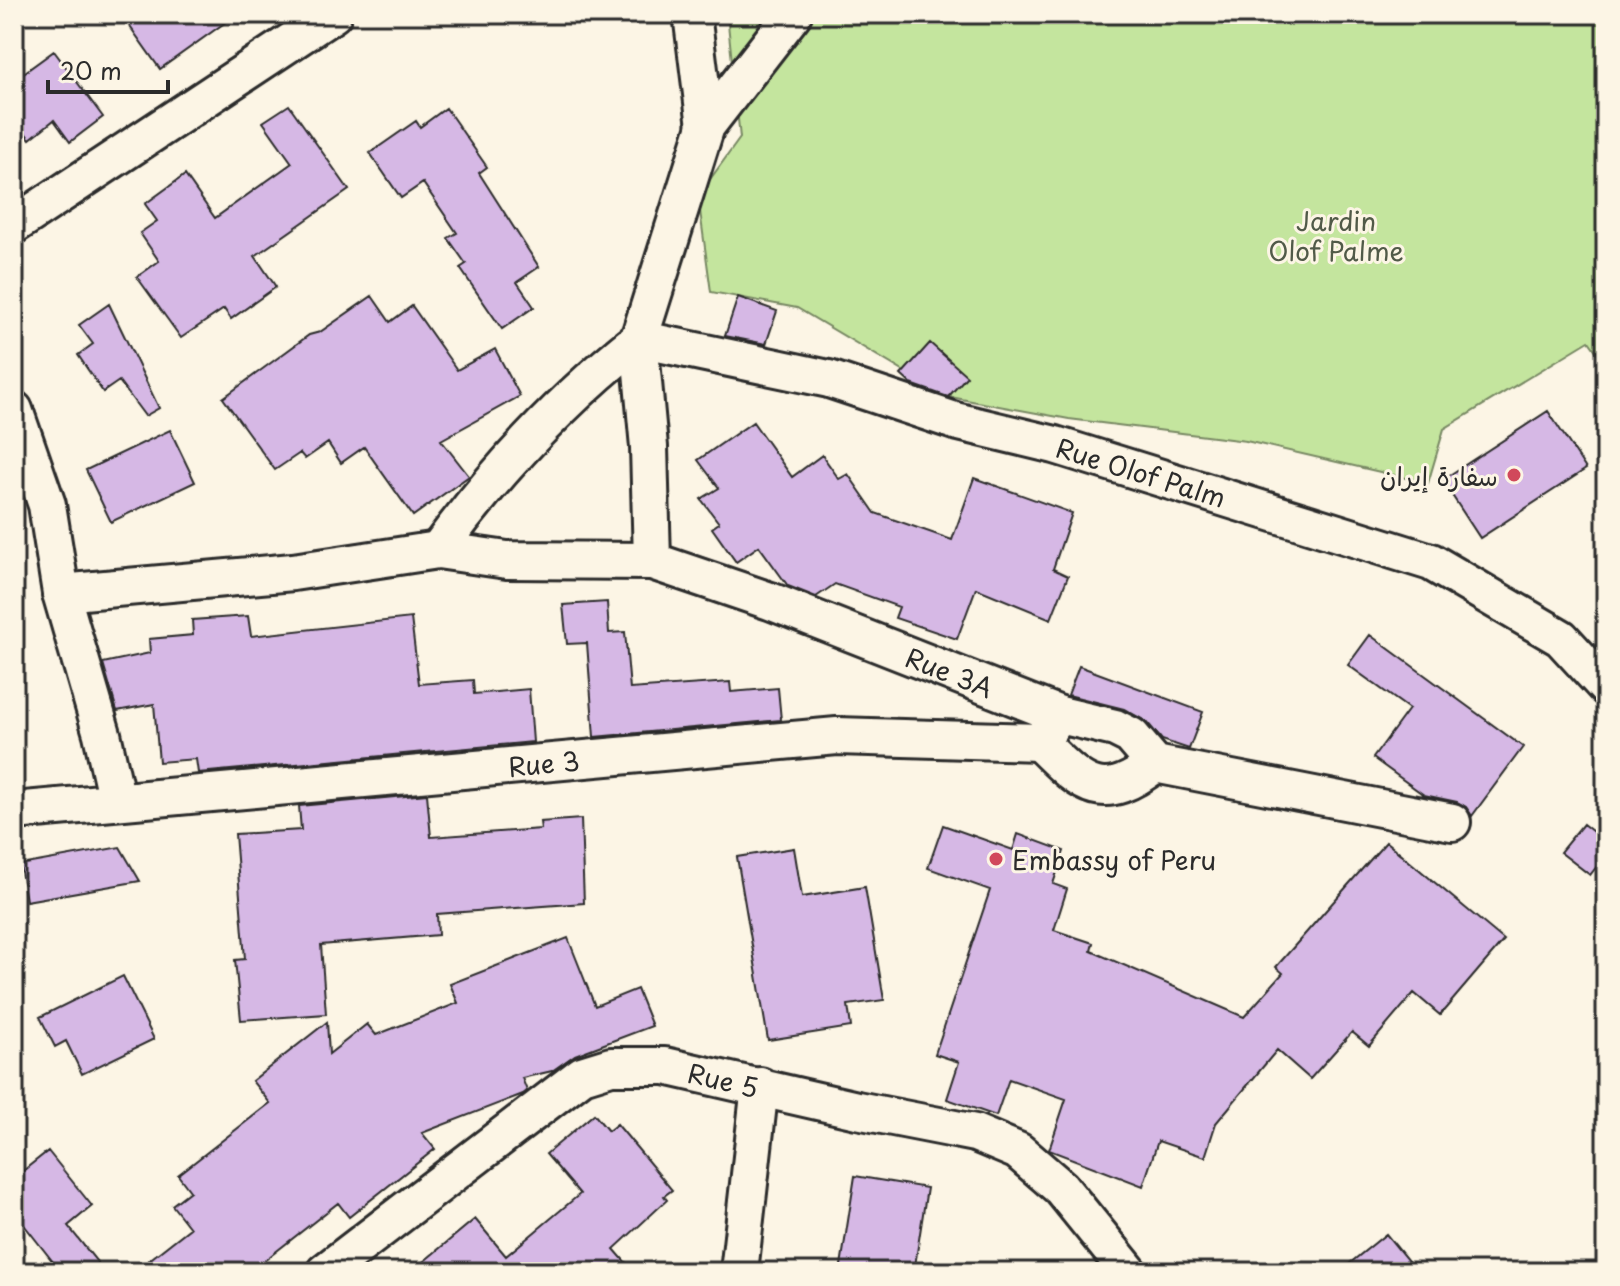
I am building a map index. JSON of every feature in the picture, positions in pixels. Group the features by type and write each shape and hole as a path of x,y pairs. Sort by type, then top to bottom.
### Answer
{"street":[{"path":"14,225 333,14"},
{"path":"692,14 706,126"},
{"path":"652,561 649,447 639,339 706,126 793,14"},
{"path":"438,550 464,515 587,380 639,339"},
{"name":"Rue Olof Palm","path":"639,339 829,379 955,421 1055,445 1431,562 1561,638 1606,687"},
{"path":"14,410 47,505 61,593 102,734 117,801"},
{"name":"Rue 3A","path":"61,593 293,572 438,550 507,560 652,561 770,601 1049,729 1115,728 1131,736 1155,764"},
{"path":"1049,729 1082,782 1101,787 1117,788 1133,781 1155,764 1452,822"},
{"name":"Rue 3","path":"14,811 837,736 1049,729"},
{"name":"Rue 5","path":"325,1272 582,1075 611,1066 665,1066 857,1110 975,1133 1018,1151 1061,1188 1129,1272"},
{"path":"739,1272 760,1086"}],"green space":[{"name":"Jardin Olof Palme","path":"727,14 1606,14 1606,365 1589,341 1444,429 1428,483 1246,441 1069,419 945,396 797,308 711,292 698,196 740,138"}],"building":[{"path":"121,14 237,14 160,69"},
{"path":"54,51 103,117 70,142 54,120 30,139 14,118 14,80"},
{"path":"289,105 349,190 255,256 276,287 231,319 224,309 181,338 137,277 159,261 140,233 157,221 145,204 185,175 215,218 292,163 263,122"},
{"path":"446,108 487,167 479,173 539,267 517,282 534,307 502,329 460,268 466,264 448,238 457,233 423,183 401,198 370,153 416,121 420,127"},
{"path":"372,296 390,322 412,306 457,370 495,349 520,396 441,440 469,476 413,516 364,447 341,463 328,443 305,459 300,453 275,470 223,398 309,335 320,332"},
{"path":"738,297 777,311 766,344 725,336"},
{"path":"109,304 159,408 145,416 119,381 103,392 78,355 93,344 79,325"},
{"path":"930,343 967,376 948,397 911,384 901,375"},
{"name":"سفارة إيران","path":"1548,411 1586,469 1480,538 1442,480"},
{"path":"753,422 792,477 822,455 839,479 848,474 875,513 952,540 974,478 1072,513 1053,569 1068,576 1051,619 976,588 957,639 895,618 899,607 835,584 816,597 788,586 759,546 736,562 712,528 719,523 701,499 719,488 698,460"},
{"path":"170,430 195,482 111,522 86,470"},
{"path":"607,602 609,633 625,632 630,689 730,682 731,692 778,688 781,720 594,737 587,643 567,644 563,605"},
{"path":"248,616 251,636 411,618 419,684 473,680 474,694 529,689 533,742 198,773 196,759 159,762 154,704 117,711 103,663 150,653 149,639 193,635 192,620"},
{"path":"1370,635 1523,747 1472,816 1466,807 1457,802 1424,795 1373,758 1409,709 1348,665"},
{"path":"1079,666 1203,712 1189,749 1162,740 1147,722 1124,709 1068,695"},
{"path":"427,794 431,837 541,829 540,822 581,819 584,903 437,914 438,935 321,945 326,1014 241,1020 235,960 245,959 235,834 301,830 299,806"},
{"path":"1583,824 1606,842 1606,855 1590,875 1560,852"},
{"path":"943,825 1013,850 1018,834 1064,851 1053,884 1067,889 1054,930 1093,943 1091,951 1244,1017 1283,973 1276,967 1386,842 1504,940 1440,1015 1414,993 1369,1046 1352,1032 1310,1079 1277,1050 1216,1123 1205,1157 1158,1141 1143,1186 1049,1150 1066,1099 1009,1079 996,1116 947,1099 959,1062 935,1054 990,890 928,868"},
{"path":"120,847 140,881 26,901 20,865"},
{"path":"794,848 802,897 865,887 884,1000 848,1005 851,1027 768,1040 737,857"},
{"path":"568,938 595,1006 637,989 652,1026 575,1055 552,1071 522,1078 527,1091 523,1094 422,1133 435,1149 349,1217 338,1203 250,1272 134,1272 190,1228 172,1205 190,1191 178,1175 270,1103 252,1081 327,1022 329,1054 367,1024 376,1035 458,1003 450,984"},
{"path":"123,976 154,1039 82,1074 66,1041 55,1047 40,1017"},
{"path":"594,1114 608,1131 617,1124 672,1190 664,1196 667,1200 614,1249 634,1272 411,1272 475,1219 506,1256 580,1194 546,1154"},
{"path":"48,1151 92,1206 68,1226 105,1272 61,1272 14,1212 14,1178"},
{"path":"855,1176 927,1188 914,1272 840,1272"},
{"path":"1386,1234 1417,1272 1339,1272"}],"place":[{"name":"سفارة إيران","path":"1514,475"},
{"name":"Embassy of Peru","path":"996,859"}]}
